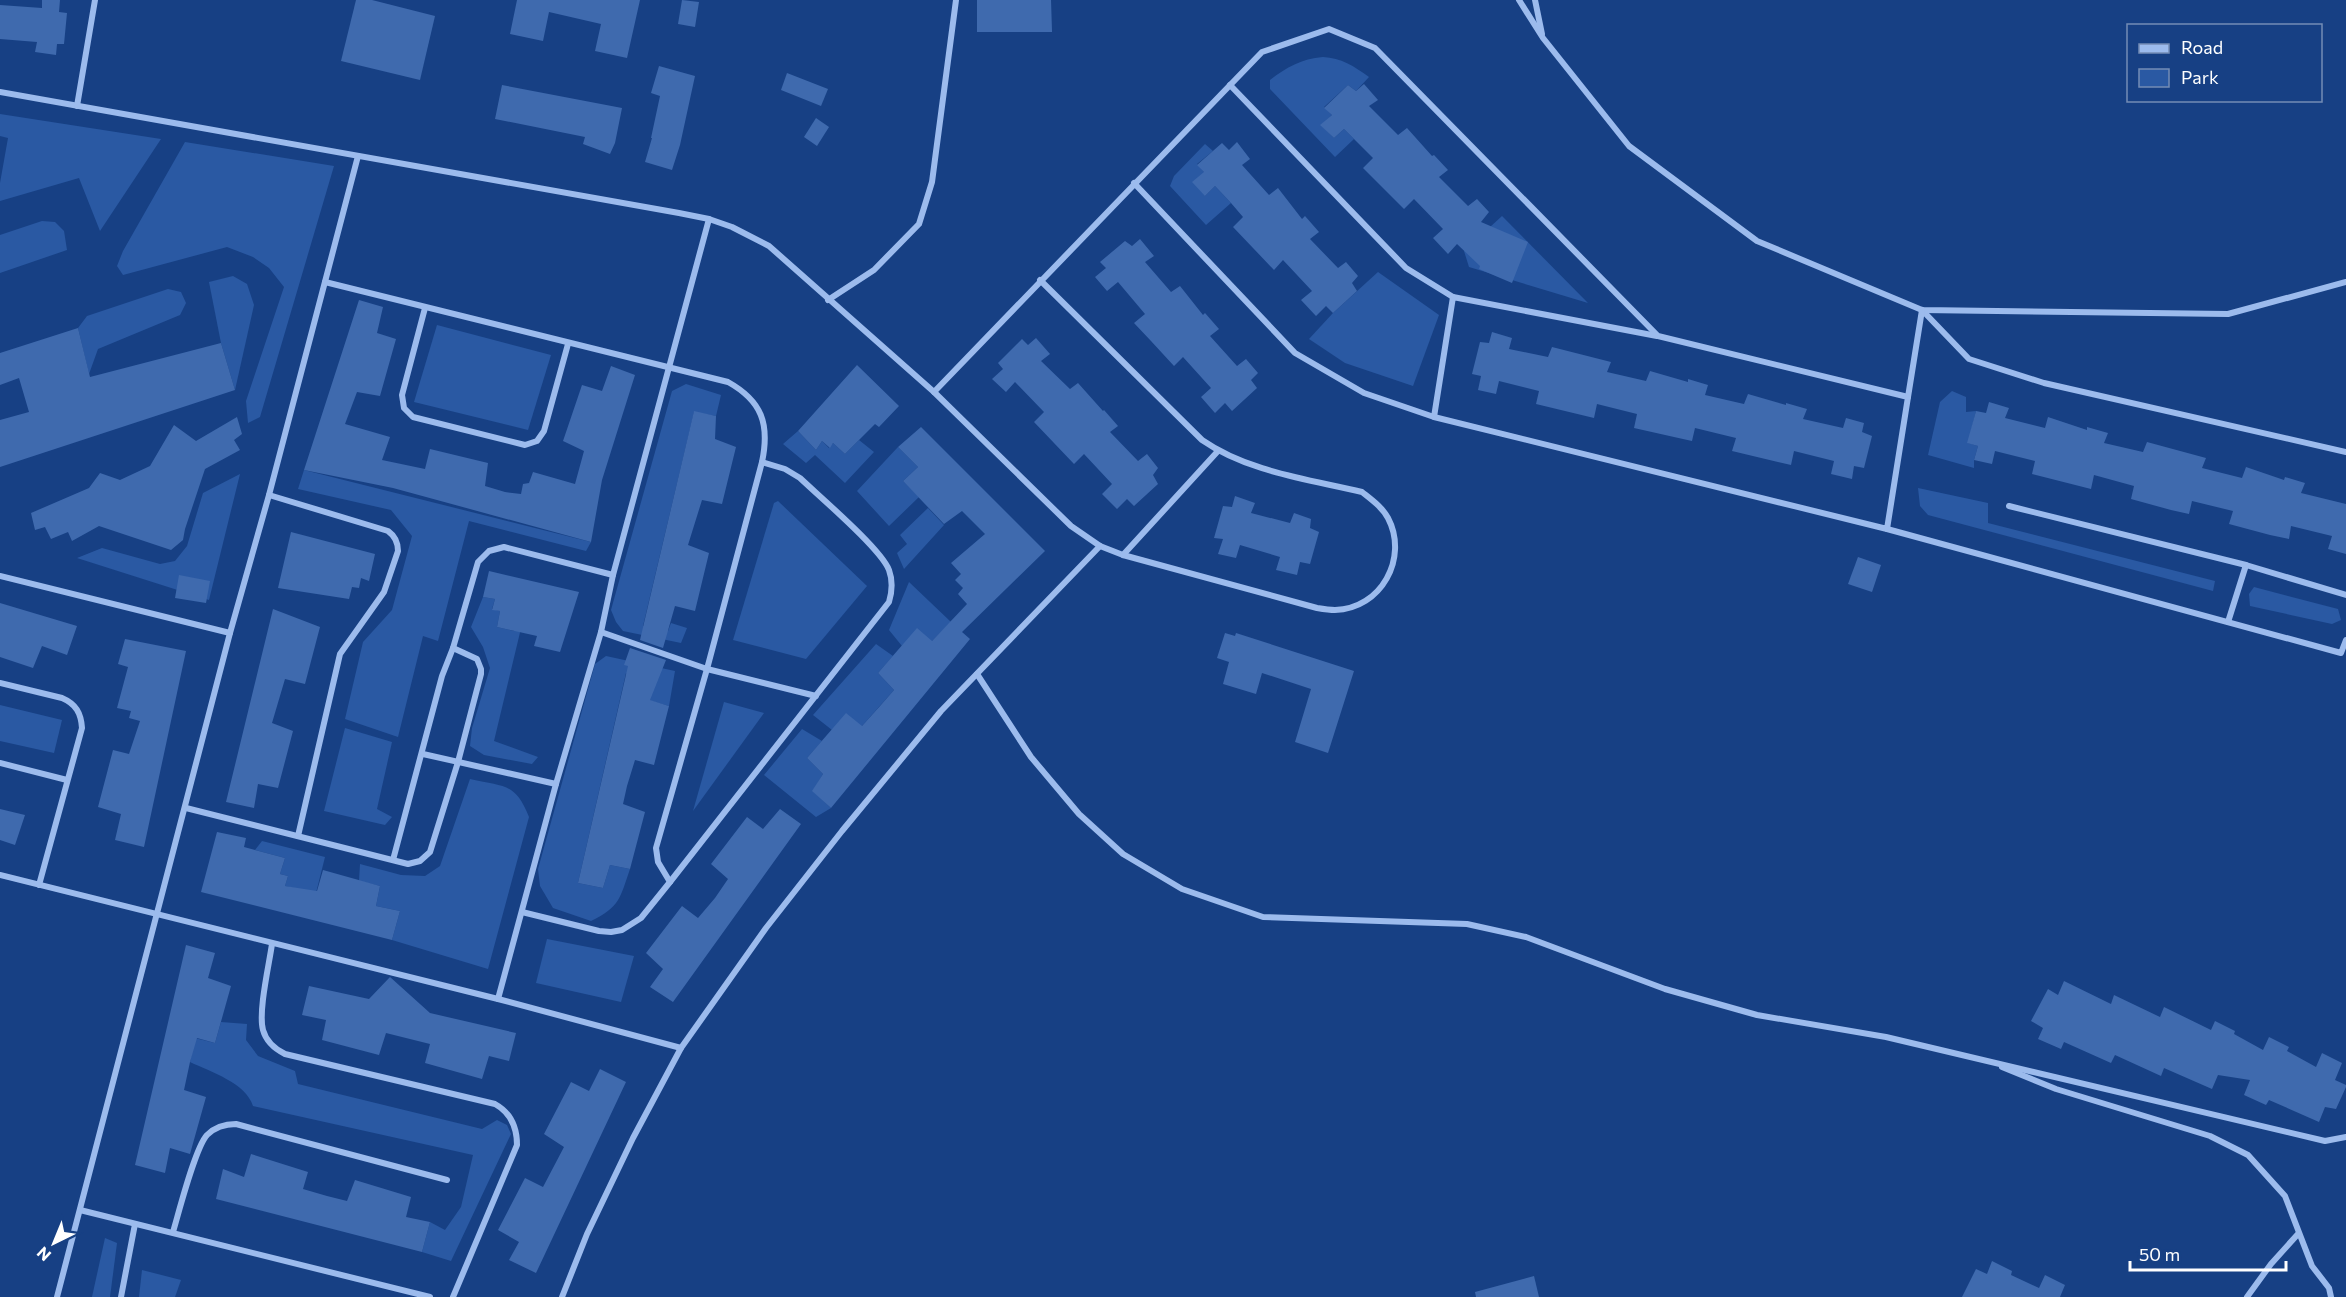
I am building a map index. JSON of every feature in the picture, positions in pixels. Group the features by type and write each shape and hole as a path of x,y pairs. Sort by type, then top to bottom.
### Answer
{"street":[{"path":"77,106 95,0"},
{"path":"828,300 874,270 919,224 932,182 956,0"},
{"path":"1519,0 1543,38 1629,146 1756,241 1922,310 2228,314 2346,282"},
{"path":"1535,0 1543,38"},
{"path":"934,392 1262,52 1329,28 1375,48 1658,336"},
{"path":"1230,85 1406,268 1453,297 1658,336 1908,398"},
{"path":"0,92 709,219 732,227 769,246 934,392 1071,526 1100,546 1123,555 1317,608 1335,610 1353,607 1369,599 1383,587 1392,571 1396,553 1395,534 1388,518 1377,503 1362,492 1250,464 1218,451 1202,440 1040,280"},
{"path":"57,1297 230,633 269,495 358,156"},
{"path":"1134,183 1295,353 1364,393 1434,417 1887,529 2341,653 2346,640"},
{"path":"498,999 556,784 601,632 613,575 709,219"},
{"path":"325,282 728,382 750,398 764,421 766,435 762,462 656,848 658,862 670,882"},
{"path":"1434,417 1453,297"},
{"path":"425,308 402,402 404,408 413,417 525,445 537,441 544,431 568,344"},
{"path":"1887,529 1922,310"},
{"path":"1922,310 1969,359 2044,383 2346,452"},
{"path":"1123,555 1218,451"},
{"path":"522,912 611,932 622,930 641,918 889,602 892,582 890,572 879,554 800,478 785,469 762,462"},
{"path":"269,495 388,531 398,545 387,586 340,654 298,836"},
{"path":"2009,506 2246,565 2346,595"},
{"path":"562,1297 587,1234 633,1138 681,1048 766,928 941,711 1100,546"},
{"path":"393,860 442,676 453,648 478,562 489,551 504,547 613,575"},
{"path":"2228,622 2246,565"},
{"path":"0,576 230,633"},
{"path":"601,632 707,669 816,696"},
{"path":"186,808 393,860 414,863 420,861 430,852 458,762 481,669 473,656 453,648"},
{"path":"977,674 1031,757 1079,814 1123,854 1182,889 1263,917 1467,924 1526,937 1665,989 1757,1015 1886,1037 2325,1141 2346,1137"},
{"path":"0,683 62,698 71,702 78,709 81,718 82,728 39,885"},
{"path":"423,754 556,784"},
{"path":"0,763 67,780"},
{"path":"0,875 498,999 681,1048"},
{"path":"272,944 261,1022 266,1038 278,1050 285,1054 495,1104 502,1108 513,1121 517,1145 453,1297"},
{"path":"1986,1060 2056,1089 2210,1136 2248,1155 2284,1196 2312,1266 2329,1288 2331,1297"},
{"path":"173,1232 200,1145 211,1131 228,1124 236,1124 447,1180"},
{"path":"80,1210 430,1297"},
{"path":"121,1297 135,1224"},
{"path":"2247,1297 2271,1264 2298,1234"}],"green space":[{"path":"1323,57 1347,63 1369,77 1356,91 1348,85 1324,107 1332,115 1321,125 1334,138 1344,129 1354,139 1335,157 1270,89 1270,80 1282,71 1295,64"},
{"path":"0,114 161,139 100,231 79,178 0,201 0,183 8,138 0,136"},
{"path":"185,142 334,166 260,417 248,423 246,401 284,287 269,268 253,257 227,247 123,275 117,266 123,251"},
{"path":"1205,144 1213,151 1197,164 1204,172 1205,196 1215,186 1231,203 1206,225 1170,186 1174,176"},
{"path":"1502,216 1588,303 1469,267 1464,251"},
{"path":"42,221 55,222 64,231 67,250 0,273 0,235"},
{"path":"1378,272 1439,315 1413,386 1345,363 1309,339 1333,313"},
{"path":"233,276 247,284 254,305 235,390 221,343 209,282"},
{"path":"168,289 181,292 186,303 180,315 98,349 89,374 78,328 87,316"},
{"path":"437,325 551,355 528,430 414,402"},
{"path":"686,384 721,395 716,416 694,412 643,626 668,631 671,623 687,628 681,643 623,631 611,610 672,391"},
{"path":"1952,391 1966,397 1966,412 1976,411 1968,443 1978,446 1974,468 1928,455 1940,402"},
{"path":"798,431 816,450 822,441 829,448 833,443 845,454 859,440 874,452 845,483 815,455 806,463 783,444"},
{"path":"898,447 918,467 903,481 919,497 889,526 857,491"},
{"path":"304,470 591,542 586,551 469,521 438,641 423,636 398,737 345,719 363,642 392,610 412,536 391,510 298,489"},
{"path":"240,474 209,600 77,558 102,548 160,564 175,561 187,546 203,493"},
{"path":"1918,488 1988,503 1988,523 2215,581 2213,591 1928,515 1920,506"},
{"path":"778,501 867,586 806,659 733,640 774,503"},
{"path":"928,508 944,525 904,569 897,553 907,544 900,535"},
{"path":"909,582 951,622 932,641 902,646 889,630"},
{"path":"2254,587 2338,609 2341,620 2332,624 2250,606 2249,594"},
{"path":"483,597 495,599 492,609 500,611 497,627 514,631 517,618 523,620 494,741 538,757 532,764 484,755 470,746 472,728 490,668 483,647 471,627"},
{"path":"876,644 893,656 878,673 894,690 862,726 832,730 813,715"},
{"path":"606,656 675,671 669,706 648,700 626,673 578,883 603,888 610,865 630,869 618,901 608,911 591,921 553,908 540,886 538,869 595,664"},
{"path":"724,702 764,713 693,811"},
{"path":"0,705 62,720 54,753 0,741"},
{"path":"345,728 392,742 377,809 392,817 385,825 324,811"},
{"path":"802,729 822,741 807,758 823,774 813,791 831,808 816,817 764,775"},
{"path":"470,779 507,788 519,797 529,817 488,969 392,940 400,911 376,906 380,886 359,881 360,864 401,875 425,876 440,866"},
{"path":"262,841 325,857 316,893 285,886 288,876 280,874 285,858 255,850"},
{"path":"547,939 634,956 621,1002 536,983"},
{"path":"221,1022 247,1024 246,1040 258,1056 295,1071 298,1084 482,1129 497,1120 507,1125 511,1134 451,1261 422,1252 430,1222 445,1230 461,1207 473,1155 253,1106 249,1098 236,1085 190,1062 195,1038 215,1043"},
{"path":"105,1238 117,1243 110,1297 92,1297"},
{"path":"142,1270 181,1280 175,1297 139,1297"}],"building":[{"path":"42,0 60,0 59,12 67,13 64,44 57,44 56,55 35,52 37,42 0,39 0,5 42,8"},
{"path":"356,0 372,0 435,16 420,80 341,61"},
{"path":"517,0 640,0 627,58 595,51 601,24 549,12 543,41 510,34"},
{"path":"682,0 699,2 695,27 678,24"},
{"path":"977,0 1051,0 1052,32 977,32"},
{"path":"659,66 695,76 680,145 672,170 645,162 660,96 651,93"},
{"path":"787,73 828,89 821,106 781,90"},
{"path":"1364,84 1378,100 1369,106 1398,135 1407,128 1432,156 1434,155 1448,170 1439,177 1468,206 1477,199 1489,212 1481,222 1528,242 1512,283 1479,269 1480,266 1457,244 1448,254 1433,238 1443,229 1414,199 1404,209 1363,168 1373,158 1344,129 1334,138 1320,125 1332,115 1324,108 1348,85 1356,91"},
{"path":"502,85 622,108 615,143 610,154 583,144 585,137 495,119"},
{"path":"816,118 829,127 817,146 804,137"},
{"path":"1237,142 1250,159 1242,165 1269,195 1278,188 1302,219 1305,216 1319,232 1310,239 1338,268 1346,262 1358,276 1352,283 1357,291 1333,313 1326,306 1316,316 1301,300 1312,291 1283,260 1274,270 1233,227 1243,217 1231,203 1215,186 1205,196 1192,182 1204,172 1197,165 1222,143 1229,150"},
{"path":"1140,239 1154,256 1145,262 1171,292 1180,286 1203,315 1205,313 1219,329 1210,336 1237,366 1246,359 1258,373 1251,380 1257,388 1232,411 1225,403 1215,413 1201,397 1211,388 1183,357 1174,366 1134,323 1145,314 1118,282 1107,291 1095,277 1106,268 1100,262 1125,241 1132,246"},
{"path":"359,300 383,307 377,333 396,339 380,396 357,392 345,424 390,437 382,460 425,469 430,449 488,463 485,486 505,492 521,494 523,484 529,483 533,472 575,484 584,451 563,441 582,385 602,391 611,366 635,375 602,480 591,542 393,488 304,470"},
{"path":"78,328 90,377 221,343 235,390 0,467 0,420 29,412 19,378 0,385 0,353"},
{"path":"1492,332 1512,338 1509,349 1548,357 1552,347 1611,362 1607,372 1646,381 1650,371 1708,385 1705,395 1744,404 1748,394 1807,409 1803,419 1843,428 1846,418 1864,423 1862,432 1872,436 1864,468 1854,466 1852,479 1831,474 1834,461 1794,451 1791,465 1732,451 1736,438 1695,428 1692,441 1634,428 1637,414 1597,404 1594,418 1536,404 1539,391 1499,381 1496,394 1478,390 1481,376 1472,374 1480,342 1489,343"},
{"path":"1036,338 1050,354 1041,361 1070,389 1078,383 1118,426 1110,432 1138,461 1147,454 1158,468 1153,475 1158,484 1134,506 1127,499 1117,509 1102,494 1112,484 1084,454 1074,464 1034,422 1044,412 1015,382 1006,392 992,379 1003,369 998,363 1022,339 1028,345"},
{"path":"857,365 899,406 879,427 875,424 845,454 833,443 830,448 822,441 816,450 798,431"},
{"path":"1989,402 2009,408 2005,418 2045,428 2048,417 2087,430 2087,427 2108,433 2104,443 2143,452 2147,442 2206,458 2202,468 2242,478 2246,467 2284,480 2285,477 2305,483 2301,493 2346,504 2346,554 2328,549 2332,536 2291,526 2289,539 2270,535 2229,524 2233,511 2192,501 2189,514 2171,510 2131,499 2134,486 2094,475 2091,489 2032,474 2035,461 1995,451 1992,464 1974,460 1978,446 1967,443 1976,411 1986,413"},
{"path":"694,411 716,416 715,439 736,447 722,504 702,500 688,545 709,553 695,611 675,606 663,648 640,640"},
{"path":"237,417 242,434 234,440 240,450 205,469 183,540 171,550 99,526 72,541 68,532 51,539 45,527 35,530 31,513 89,488 100,473 120,480 150,466 174,425 196,441"},
{"path":"921,427 1045,551 962,632 970,639 831,808 812,791 823,774 807,758 846,713 862,726 894,690 878,673 917,628 932,641 967,604 958,594 963,588 955,580 961,574 951,563 985,534 962,511 944,524 903,481 918,467 898,447"},
{"path":"1235,496 1255,503 1251,513 1290,523 1294,513 1311,519 1310,528 1319,532 1310,564 1300,562 1297,575 1276,570 1280,557 1240,545 1236,558 1218,554 1223,539 1214,538 1223,506 1232,507"},
{"path":"291,532 375,554 369,581 361,578 359,588 352,587 349,599 278,588"},
{"path":"1858,557 1881,565 1872,592 1848,584"},
{"path":"489,571 579,592 560,652 534,646 537,636 497,627 500,611 492,610 495,599 483,597"},
{"path":"179,575 210,581 206,603 175,598"},
{"path":"0,603 77,626 67,655 42,646 33,668 0,657"},
{"path":"273,609 320,627 305,684 285,679 272,723 293,731 278,788 258,784 254,808 226,802"},
{"path":"1225,633 1235,636 1236,633 1354,671 1328,753 1295,742 1311,689 1262,673 1256,694 1223,684 1229,662 1217,658"},
{"path":"125,639 186,651 144,847 115,840 121,814 98,807 113,750 129,754 140,721 129,718 131,711 117,708 128,667 118,664"},
{"path":"630,648 666,660 650,700 669,706 654,765 635,760 627,786 623,804 645,812 630,869 610,865 603,888 578,883 628,666 624,665"},
{"path":"0,809 25,815 15,845 0,840"},
{"path":"780,809 801,824 673,1002 650,987 663,969 646,953 682,906 698,918 715,898 728,879 711,864 747,817 763,829"},
{"path":"217,832 246,838 244,847 285,858 280,874 288,876 285,886 317,891 323,870 380,886 376,906 400,911 392,940 201,892"},
{"path":"186,945 215,953 208,978 231,986 215,1043 197,1038 190,1062 184,1090 206,1097 190,1154 170,1148 165,1173 135,1165"},
{"path":"390,977 430,1013 516,1033 509,1061 489,1056 482,1079 425,1063 430,1044 386,1033 379,1055 322,1040 326,1020 302,1015 309,986 369,999"},
{"path":"2064,981 2111,1004 2114,995 2160,1017 2164,1007 2211,1030 2215,1021 2263,1050 2269,1037 2289,1047 2287,1051 2316,1067 2322,1053 2342,1063 2335,1080 2346,1087 2336,1109 2325,1107 2319,1122 2269,1100 2266,1105 2244,1095 2250,1080 2218,1075 2212,1089 2164,1068 2161,1076 2115,1055 2111,1063 2064,1042 2061,1049 2038,1039 2043,1028 2031,1021 2048,989 2058,995"},
{"path":"600,1069 626,1082 536,1273 509,1260 519,1242 498,1230 525,1178 543,1187 564,1147 544,1134 571,1082 589,1091"},
{"path":"251,1154 308,1172 303,1189 327,1196 347,1201 355,1180 411,1197 406,1217 430,1222 422,1252 216,1199 223,1169 244,1177"},
{"path":"1992,1261 2012,1271 2011,1275 2039,1288 2045,1275 2065,1285 2060,1297 1962,1297 1976,1269 1987,1274"},
{"path":"1534,1276 1539,1297 1476,1297 1475,1292"}]}
